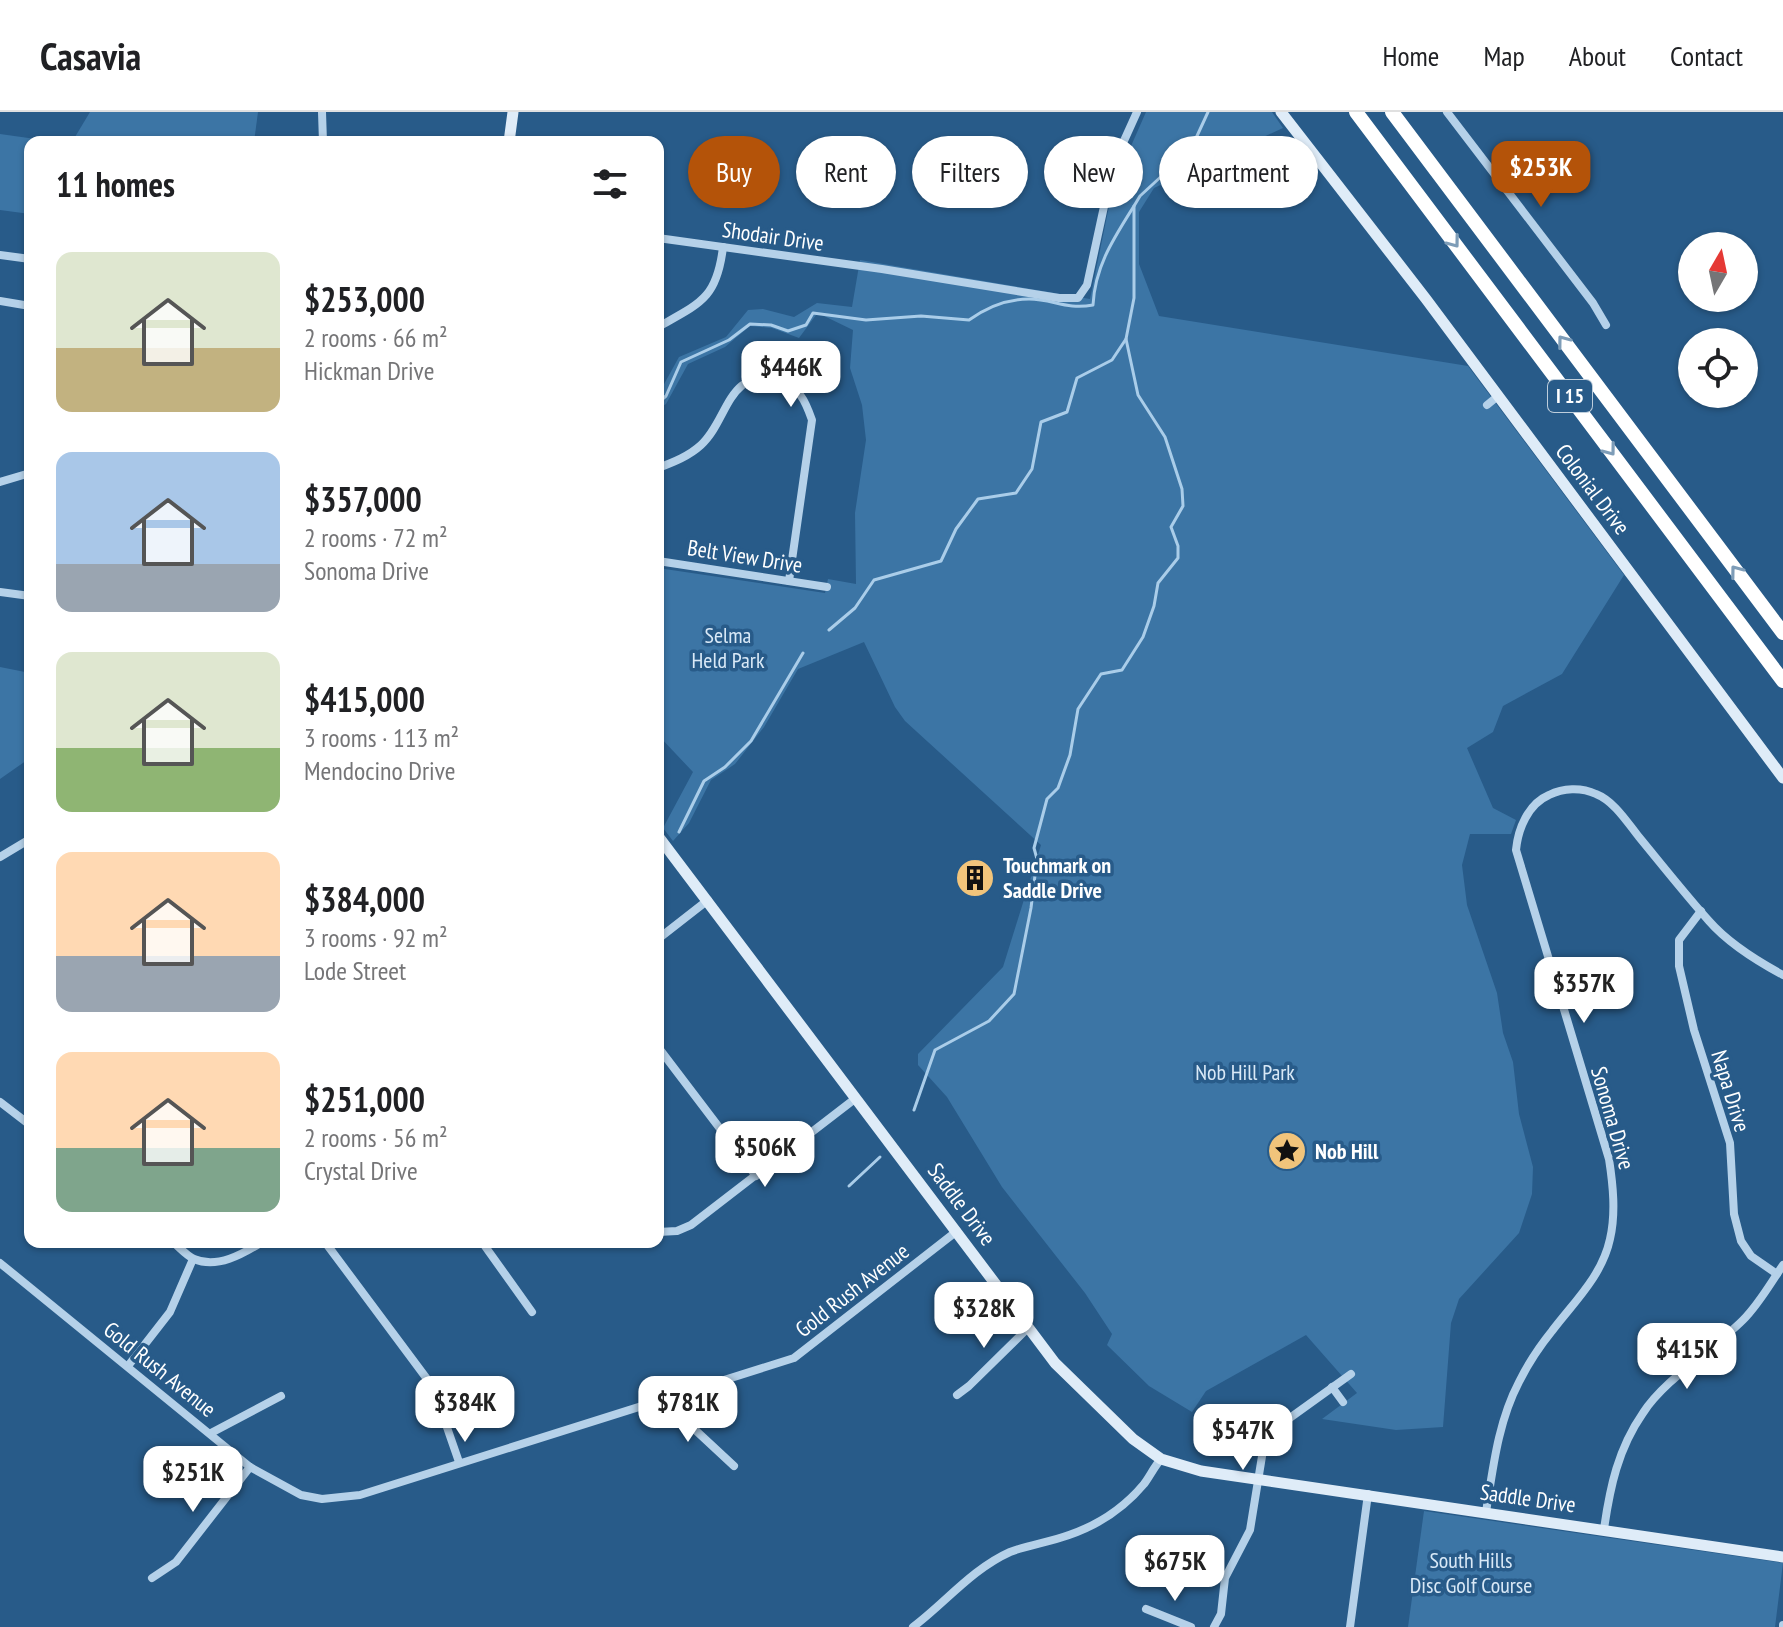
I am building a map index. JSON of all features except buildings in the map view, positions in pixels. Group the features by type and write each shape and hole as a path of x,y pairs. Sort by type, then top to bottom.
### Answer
{"highway":[{"name":"I 15","path":"1356,112 1783,681"},
{"name":"I 15","path":"1392,112 1783,633"}],"street":[{"path":"322,112 323,136"},
{"path":"510,136 513,112"},
{"name":"Shodair Drive","path":"664,239 882,269 1059,298 1078,298 1087,285 1113,165 1137,112"},
{"name":"Colonial Drive","path":"1281,112 1783,778"},
{"path":"1447,112 1593,303 1606,325"},
{"path":"664,324 688,310 710,291 720,276 723,247"},
{"path":"0,255 24,258"},
{"path":"0,301 24,305"},
{"path":"664,466 684,458 703,443 727,401 748,381 764,377 791,386 804,397 812,420 789,581"},
{"path":"1487,405 1498,396"},
{"path":"0,482 24,475"},
{"name":"Belt View Drive","path":"664,562 827,587"},
{"path":"0,592 24,595"},
{"name":"Sonoma Drive","path":"1486,1512 1496,1447 1509,1402 1529,1363 1595,1275 1610,1240 1612,1222 1613,1182 1609,1159 1519,863 1516,850 1521,826 1540,799 1551,793 1579,789 1597,794 1617,810 1720,932 1783,975"},
{"path":"0,857 24,843"},
{"name":"Saddle Drive","path":"664,844 1055,1363 1133,1439 1161,1459 1201,1471 1258,1480 1783,1557"},
{"path":"664,934 708,900"},
{"name":"Napa Drive","path":"1701,911 1679,940 1679,966 1694,1030 1730,1143 1734,1214 1741,1241 1751,1256 1777,1274"},
{"path":"664,1055 756,1176"},
{"path":"664,1232 677,1231 691,1225 856,1098"},
{"path":"0,1102 24,1120"},
{"name":"Gold Rush Avenue","path":"0,1263 250,1467 301,1495 322,1499 360,1495 794,1358 957,1231"},
{"path":"180,1248 193,1259 215,1262 252,1248"},
{"path":"329,1248 433,1387 459,1462"},
{"path":"486,1248 532,1312"},
{"path":"128,1366 170,1312 193,1259"},
{"path":"1604,1529 1612,1476 1628,1437 1644,1411 1656,1396 1744,1319 1783,1265"},
{"path":"957,1395 1029,1327"},
{"path":"1214,1627 1221,1614 1225,1578 1250,1530 1264,1444 1269,1433 1351,1374"},
{"path":"1332,1387 1343,1402"},
{"path":"211,1433 281,1396"},
{"path":"663,1400 734,1466"},
{"path":"913,1627 983,1568 1009,1553 1070,1535 1098,1523 1121,1507 1145,1483 1161,1459"},
{"path":"152,1578 176,1562 250,1467"},
{"path":"1350,1627 1368,1494"},
{"path":"1146,1609 1191,1627"}],"green space":[{"path":"90,112 258,112 255,136 76,136"},
{"name":"Nob Hill Park","path":"1146,112 1272,112 1283,128 1266,136 1159,136 1159,186 1154,188 1143,206 1143,136 1135,136"},
{"path":"0,134 24,137 24,213 0,210"},
{"name":"Nob Hill Park","path":"1109,208 1142,208 1139,264 1159,316 1468,366 1624,575 1562,674 1503,706 1493,732 1467,748 1493,808 1516,820 1511,834 1470,834 1462,865 1467,905 1497,993 1503,1033 1513,1062 1519,1114 1533,1167 1532,1194 1519,1233 1459,1299 1451,1323 1443,1427 1396,1430 1322,1419 1357,1393 1306,1335 1206,1391 1192,1412 1149,1386 1107,1345 1112,1334 1085,1293 1002,1187 947,1097 918,1065 918,1054 1003,967 1041,845 905,721 895,707 864,642 798,669 764,727 735,764 711,780 689,823 673,841 664,829 693,772 664,741 664,569 825,593 828,579 856,584 855,513 866,440 862,405 850,368 853,330 822,315 816,315 799,338 772,328 750,326 725,347 688,364 664,405 664,384 679,357 726,337 748,310 763,309 794,317 817,303 852,307 860,260 1090,299"},
{"path":"0,667 24,672 24,762 0,779"},
{"name":"South Hills Disc Golf Course","path":"1424,1511 1783,1563 1775,1627 1408,1627"}],"waterway":[{"path":"914,1110 935,1050 989,1021 1014,994 1031,908 1037,859 1034,848 1047,799 1058,788 1070,755 1078,709 1101,674 1122,670 1143,637 1158,583 1178,558 1178,546 1171,527 1183,506 1182,489 1165,437 1138,395 1126,339 1134,298 1134,206 1140,196 1191,149 1208,112"},
{"path":"664,398 681,362 729,340 750,324 771,325 788,331 806,325 813,313 866,320 921,316 969,320 997,305 1021,299 1075,306 1093,305 1102,265 1133,208"},
{"path":"829,630 855,608 874,580 941,561 956,529 978,499 1016,493 1032,469 1041,422 1067,412 1077,378 1112,360 1126,339"},
{"path":"679,832 704,781 725,767 751,741 803,653"},
{"path":"849,1186 880,1157"}],"place":[{"name":"Touchmark on Saddle Drive","path":"975,878"},
{"name":"Nob Hill","path":"1287,1151"}],"park label":[{"name":"Selma Held Park","path":"728,648"}]}
